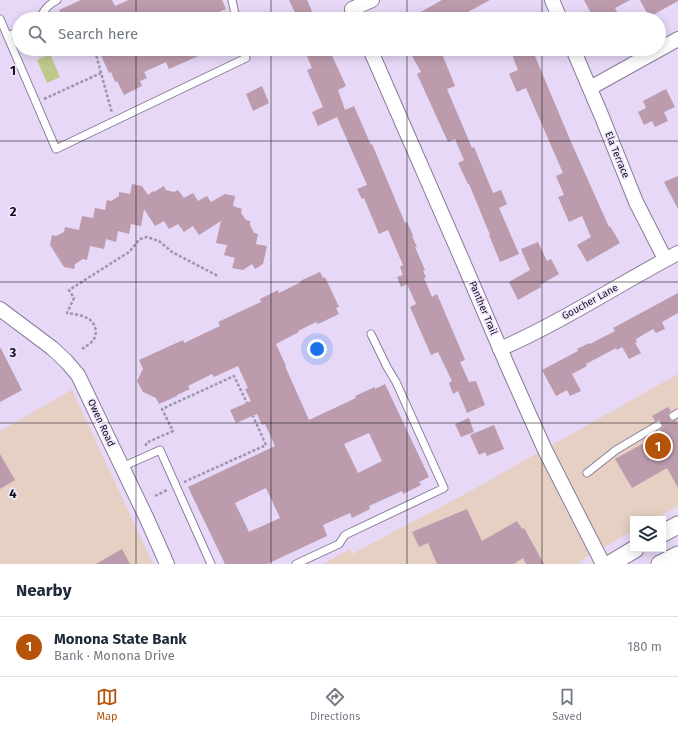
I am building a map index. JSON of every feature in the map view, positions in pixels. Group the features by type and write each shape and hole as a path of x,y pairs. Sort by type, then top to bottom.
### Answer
{"street":[{"path":"352,10 372,0"},
{"path":"552,0 557,12"},
{"path":"666,46 678,39"},
{"name":"Panther Trail","path":"373,56 545,450 603,564"},
{"name":"Ela Terrace","path":"576,56 636,202 665,260"},
{"path":"590,88 647,56"},
{"name":"Goucher Lane","path":"500,349 577,309 678,253"},
{"name":"Owen Road","path":"3,316 52,348 78,375 167,564"},
{"path":"666,531 678,524"},
{"path":"610,564 631,552"},
{"path":"660,564 678,555"}],"lane":[{"path":"42,12 51,3 57,0"},
{"path":"232,0 235,12"},
{"path":"0,19 12,45"},
{"path":"8,36 12,34"},
{"path":"16,56 56,149 246,58 246,56"},
{"path":"296,564 339,544 346,535 444,488 396,382 386,367 371,334"},
{"path":"587,473 616,450 658,425"},
{"path":"122,467 160,450 211,564"}],"path":[{"path":"96,56 114,121"},
{"path":"36,102 101,73"},
{"path":"82,349 94,339 96,332 95,325 90,319 80,315 67,313 74,298 69,290 129,252 140,239 147,237 159,241 172,252 218,276"},
{"path":"145,448 146,443 173,431 162,409 234,376 247,403"},
{"path":"155,496 266,445 253,416"}],"shaded area":[{"path":"678,374 678,506 660,516 630,516 630,533 585,558 578,564 323,564 350,549 352,554 465,494"},
{"path":"72,390 153,564 0,564 0,431"}],"green space":[{"path":"46,56 51,56 60,77 47,83 37,60"}],"building":[{"path":"81,0 112,0 115,6 129,0 222,0 226,9 219,12 60,12 59,10"},
{"path":"289,0 307,0 312,12 295,12"},
{"path":"442,0 490,0 468,12 421,12"},
{"path":"584,0 630,0 615,8 617,12 590,12"},
{"path":"640,0 678,0 658,12 646,12"},
{"path":"101,56 198,56 169,69 166,62 144,72 147,78 140,81 142,86 124,95 117,81 115,82 111,72 109,73"},
{"path":"307,56 332,56 346,86 338,90 345,110 354,106 371,145 372,144 405,223 407,222 413,235 412,236 417,247 415,247 425,270 423,271 426,277 424,278 432,297 437,294 465,360 460,362 469,382 476,381 485,405 467,413 458,391 453,394 449,383 452,381 438,352 431,355 410,307 416,304 407,284 401,287 397,277 403,275 400,267 403,265 388,230 379,234 364,198 362,199 357,189 367,185 337,117 318,126 312,112 323,107 307,70 312,68"},
{"path":"412,56 443,56 455,86 447,89 472,148 474,147 493,193 501,190 507,204 499,208 519,254 500,262 469,184 458,163 464,160 455,139 448,142 417,74 421,72"},
{"path":"513,56 535,56 609,227 610,226 620,243 587,262 577,245 591,237 582,216 569,222 558,197 564,195 556,176 563,173 526,88 517,92 509,74 518,70"},
{"path":"262,86 269,103 253,111 246,94"},
{"path":"666,89 675,107 664,112 668,121 655,127 652,121 644,125 638,112 646,108 643,101"},
{"path":"678,176 678,209 664,182"},
{"path":"132,184 142,186 148,195 164,186 166,190 174,192 178,190 184,198 193,193 198,201 207,196 211,202 225,194 235,196 233,206 242,209 241,213 246,220 250,221 250,225 254,233 258,234 256,244 267,246 263,264 255,269 252,264 243,270 232,268 235,258 224,255 227,245 216,243 221,221 199,235 193,226 184,232 178,224 169,229 164,221 155,226 144,209 141,226 131,224 129,234 118,231 116,242 106,239 104,249 90,246 87,260 83,259 75,264 74,269 64,267 50,245 52,235 56,236 64,232 65,227 79,230 82,216 93,218 95,208 105,210 107,200 111,201 119,196 119,192 130,194"},
{"path":"538,242 547,261 551,259 559,274 540,285 541,287 518,300 509,282 530,270 521,249"},
{"path":"320,272 323,278 325,277 339,307 336,308 339,314 318,324 316,322 276,344 309,420 356,398 355,396 385,384 429,477 419,482 421,485 403,494 402,491 369,506 370,509 352,518 350,513 323,525 327,536 267,564 225,564 188,487 275,446 265,424 262,425 257,414 236,423 230,410 251,401 245,389 248,388 238,366 214,377 212,374 188,386 190,389 159,404 156,398 143,392 137,381 143,369 139,360 183,340 184,343 220,326 218,322 261,302 260,299 278,290 279,293 301,282 300,281","holes":["369,433 382,461 358,473 344,444","266,488 280,518 249,532 235,503"]},
{"path":"678,293 678,313 662,322 665,329 656,333 653,329 636,339 637,342 635,343 641,353 629,359 622,347 617,350 616,348 586,364 587,366 572,374 581,391 570,396 567,390 556,396 542,370 578,351 577,349 615,331 613,328"},
{"path":"0,347 22,390 0,402"},
{"path":"668,407 671,411 668,414 669,418 671,421 676,420 678,425 678,488 667,468 632,488 615,459 662,433 660,429 663,427 662,423 660,420 655,421 652,416"},
{"path":"469,418 474,432 461,437 455,424"},
{"path":"494,425 504,449 487,456 485,452 479,455 470,435"},
{"path":"0,454 15,480 0,489"},
{"path":"467,509 482,541 517,521 522,529 524,528 544,564 526,564 523,558 514,564 437,564 428,543 419,547 412,532"},
{"path":"122,549 130,564 96,564"}],"place":[{"name":"Monona State Bank","path":"658,446"}]}
